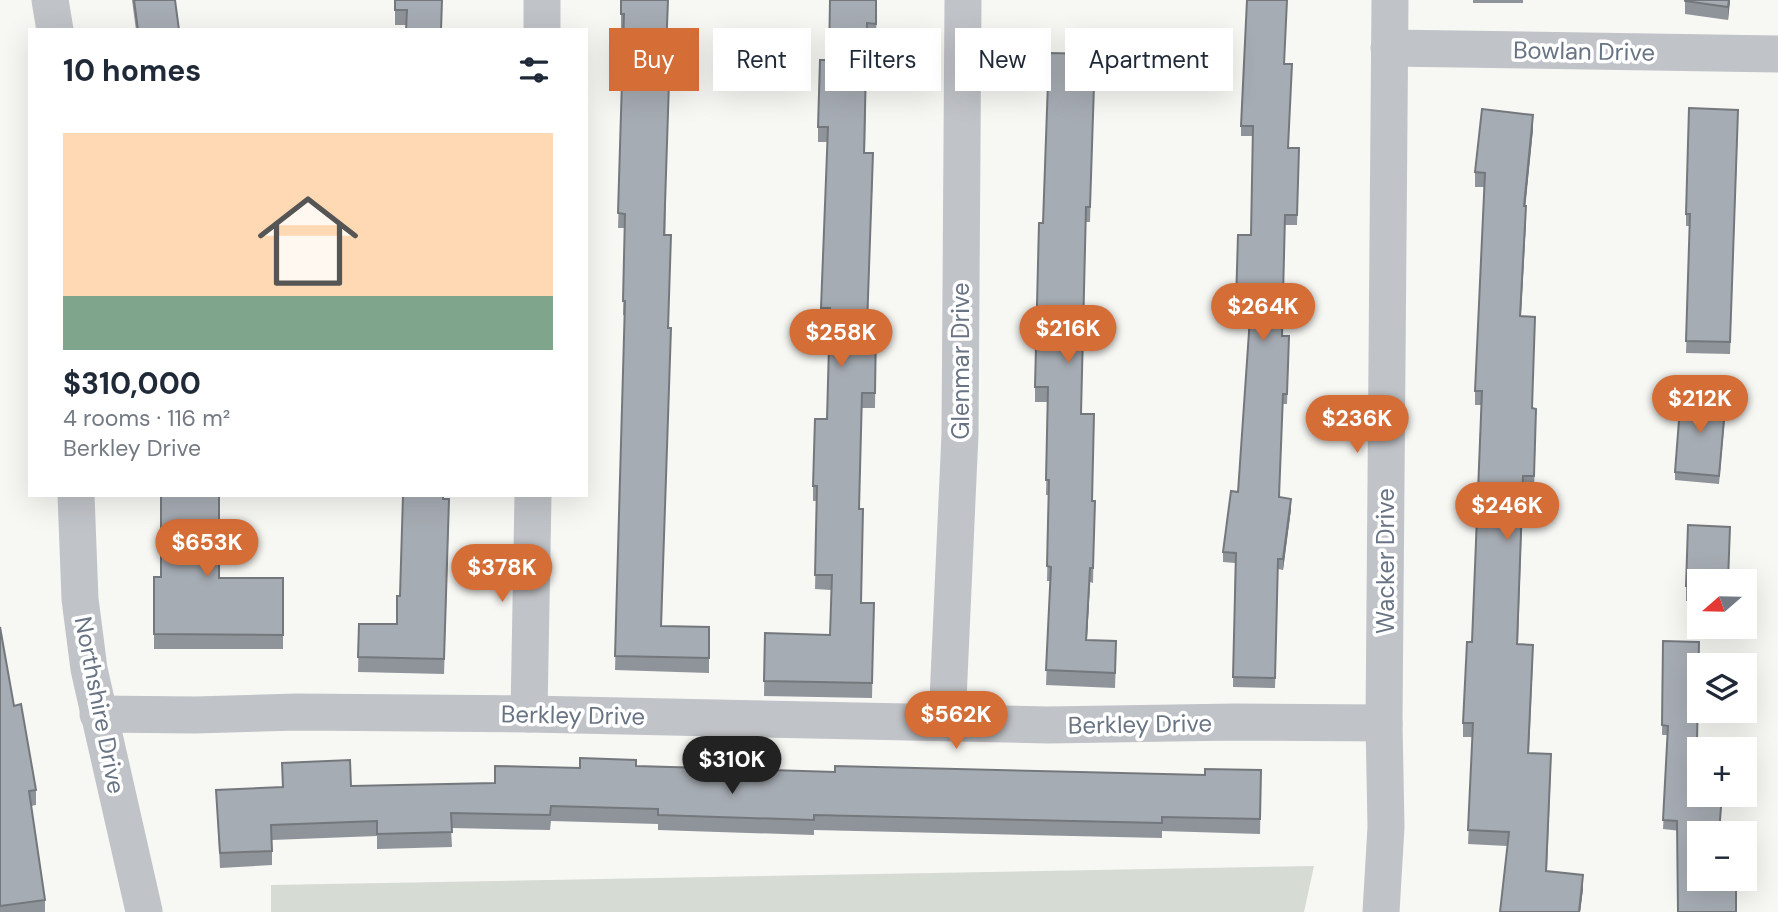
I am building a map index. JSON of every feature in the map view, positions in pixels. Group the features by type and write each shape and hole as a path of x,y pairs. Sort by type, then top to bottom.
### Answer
{"street":[{"path":"50,0 55,28"},
{"path":"542,0 542,28"},
{"name":"Glenmar Drive","path":"947,722 960,434 962,0"},
{"name":"Wacker Drive","path":"1381,912 1386,827 1384,723 1390,0"},
{"name":"Bowlan Drive","path":"1389,48 1778,54"},
{"name":"Northshire Drive","path":"76,497 80,599 89,669 144,911"},
{"path":"529,714 533,497"},
{"name":"Berkley Drive","path":"98,714 529,714 1048,726 1236,722 1384,723"}],"shaded area":[{"path":"1314,866 1304,912 271,912 271,885"}],"building":[{"path":"134,0 175,0 179,28 138,28"},
{"path":"395,0 442,0 441,28 406,28 407,10 395,10"},
{"path":"621,0 668,0 667,28 624,28 624,14 621,14"},
{"path":"830,0 876,0 876,24 867,23 867,28 830,28"},
{"path":"1247,0 1287,0 1284,64 1292,64 1288,148 1299,148 1297,215 1285,215 1282,336 1289,336 1287,394 1283,394 1279,497 1291,499 1283,559 1278,559 1275,678 1233,677 1236,553 1223,552 1231,491 1238,492 1251,303 1236,302 1238,235 1251,235 1253,126 1241,126"},
{"path":"1685,0 1729,0 1728,7"},
{"path":"1051,53 1065,53 1065,91 1094,91 1090,207 1086,207 1081,414 1094,414 1093,568 1090,568 1086,640 1116,641 1115,673 1046,670 1051,567 1047,566 1048,387 1035,387 1039,223 1043,223"},
{"path":"820,60 825,60 825,91 865,91 864,153 873,153 867,326 876,326 875,393 862,393 859,509 863,509 861,603 874,603 872,683 764,681 765,633 830,635 832,575 815,575 817,486 813,486 815,419 827,419 830,308 821,308 828,127 818,127"},
{"path":"622,91 669,91 664,235 671,235 668,328 671,328 661,626 709,627 709,658 615,656 625,301 625,214 618,213"},
{"path":"1689,108 1738,110 1730,342 1686,341 1690,214 1686,214"},
{"path":"1482,109 1533,115 1524,206 1520,316 1535,317 1532,408 1536,409 1534,476 1523,476 1517,644 1533,645 1528,753 1551,754 1546,871 1583,875 1579,912 1500,912 1509,832 1468,830 1473,723 1463,723 1467,642 1472,642 1482,391 1475,391 1485,173 1475,172"},
{"path":"1681,394 1726,397 1719,476 1675,472"},
{"path":"161,497 219,497 219,578 283,578 283,635 154,634 154,577 161,577"},
{"path":"403,497 449,499 444,659 358,657 359,624 397,624 397,596 400,596"},
{"path":"1688,525 1730,527 1728,569 1687,569 1686,586"},
{"path":"0,627 14,706 21,704 36,790 29,791 45,900 0,906"},
{"path":"1663,641 1699,642 1699,653 1687,653 1687,723 1697,723 1697,737 1687,737 1687,807 1721,807 1720,821 1687,821 1687,891 1736,891 1736,912 1678,912 1677,821 1663,820 1668,726 1662,725"},
{"path":"580,758 636,760 636,766 835,772 835,766 1205,775 1205,769 1261,770 1260,819 1162,817 1162,823 814,815 814,820 658,815 658,809 551,806 550,815 451,813 452,832 377,834 377,821 271,825 272,851 220,853 216,790 283,787 282,763 350,760 351,786 495,783 495,766 580,768"}]}
